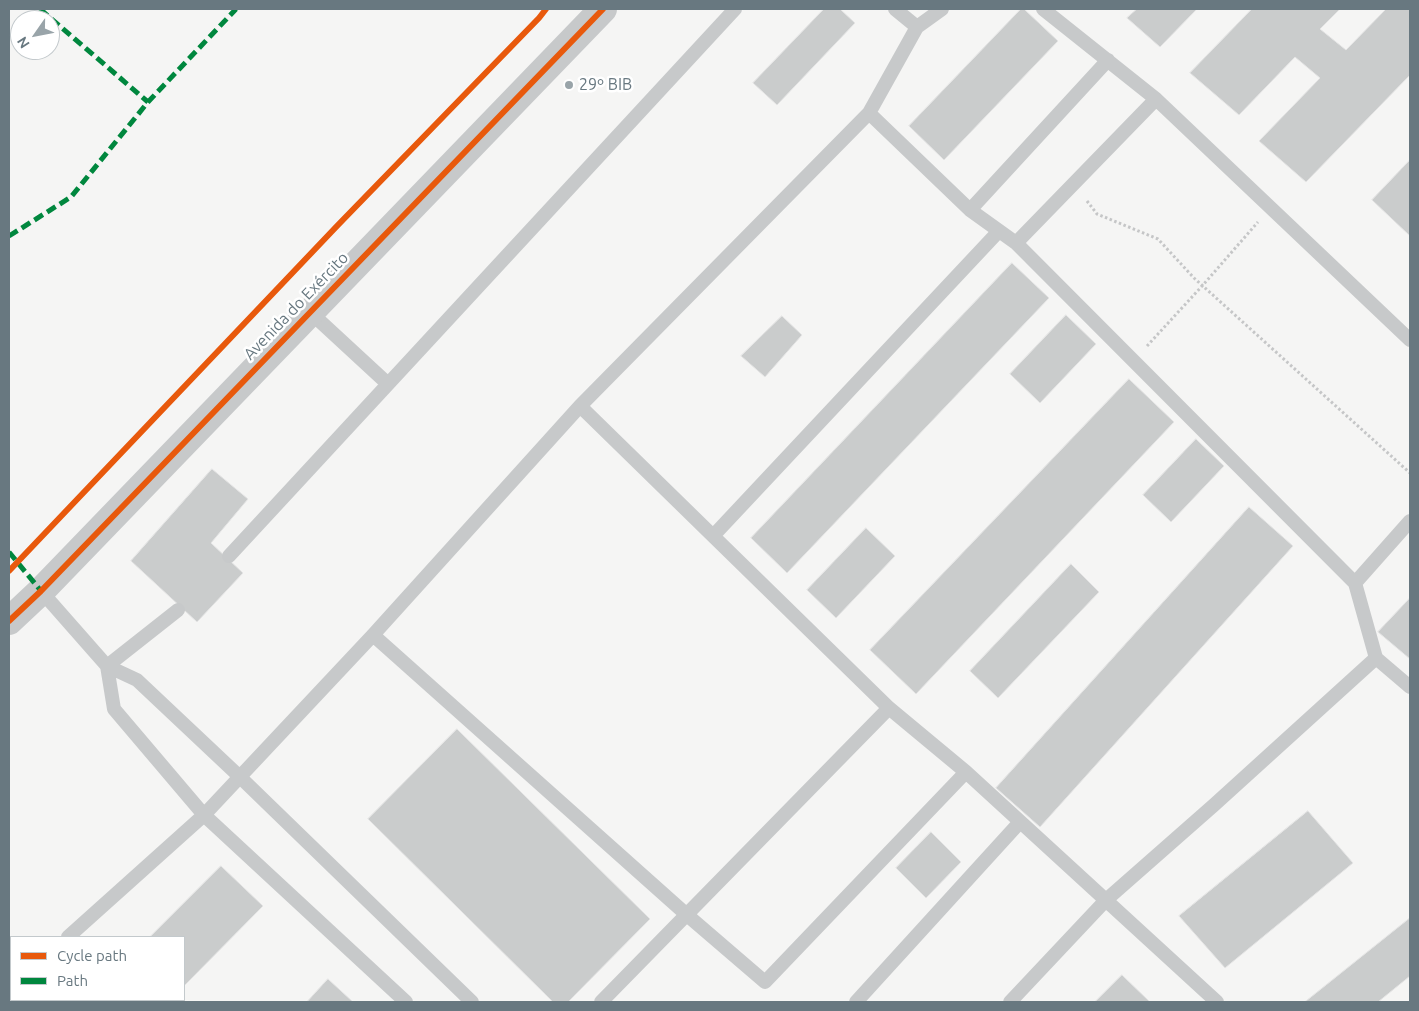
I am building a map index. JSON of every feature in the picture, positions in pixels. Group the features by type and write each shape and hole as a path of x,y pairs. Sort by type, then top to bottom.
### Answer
{"street":[{"name":"Avenida do Exército","path":"9,621 41,591 603,9"}],"lane":[{"path":"229,556 735,9"},
{"path":"895,9 917,27"},
{"path":"69,936 204,815 373,635 580,406 869,113 917,27 942,9"},
{"path":"1043,9 1156,99 1410,340"},
{"path":"970,210 1108,60"},
{"path":"1016,243 1156,99"},
{"path":"869,113 970,210 1016,243 1354,583 1376,658 1410,687"},
{"path":"713,536 999,230"},
{"path":"310,312 388,384"},
{"path":"580,406 889,708 966,772 1217,1002"},
{"path":"1354,583 1410,521"},
{"path":"41,591 107,666 136,680 240,777 472,1002"},
{"path":"107,666 178,610"},
{"path":"373,635 687,915 765,982 966,772"},
{"path":"1010,1002 1106,900 1376,658"},
{"path":"107,666 114,708 204,815 406,1002"},
{"path":"601,1002 889,708"},
{"path":"856,1002 1020,822"}],"path":[{"path":"1073,184 1097,214 1158,239 1194,278 1410,473"},
{"path":"1133,361 1270,208"}],"building":[{"path":"824,9 840,9 855,23 777,105 753,83"},
{"path":"1021,9 1024,9 1058,41 944,160 909,126"},
{"path":"1137,9 1197,9 1160,47 1127,18"},
{"path":"1252,9 1340,9 1320,29 1346,50 1386,9 1410,9 1410,75 1306,182 1259,141 1320,78 1295,57 1239,115 1190,73"},
{"path":"1410,160 1410,236 1372,200"},
{"path":"1012,263 1049,298 787,573 751,538"},
{"path":"1066,315 1096,344 1040,403 1010,374"},
{"path":"782,316 802,335 765,377 741,356"},
{"path":"1129,379 1174,422 916,694 870,650"},
{"path":"1196,439 1224,466 1171,522 1143,495"},
{"path":"212,469 248,499 211,543 243,573 197,622 131,561"},
{"path":"1249,507 1293,546 1040,827 996,788"},
{"path":"866,528 895,556 836,618 807,590"},
{"path":"1071,564 1099,592 998,698 970,671"},
{"path":"1410,598 1410,659 1378,632"},
{"path":"457,729 650,919 568,1002 553,1002 368,819"},
{"path":"1308,811 1353,863 1225,968 1179,916"},
{"path":"931,832 961,862 926,898 896,868"},
{"path":"221,866 263,906 185,985 185,936 151,936"},
{"path":"1410,918 1410,976 1378,1002 1305,1002"},
{"path":"1122,975 1150,1002 1095,1002"},
{"path":"328,979 353,1002 307,1002"},
{"path":"88,1001 170,1001 168,1002 86,1002"}],"marked path":[{"path":"40,9 148,102"},
{"path":"9,236 71,197 148,102 236,9"},
{"path":"9,552 41,591"}],"cycle path":[{"path":"9,571 546,9"},
{"path":"9,621 41,591 603,9"}],"place":[{"name":"29º BIB","path":"569,85"}]}
